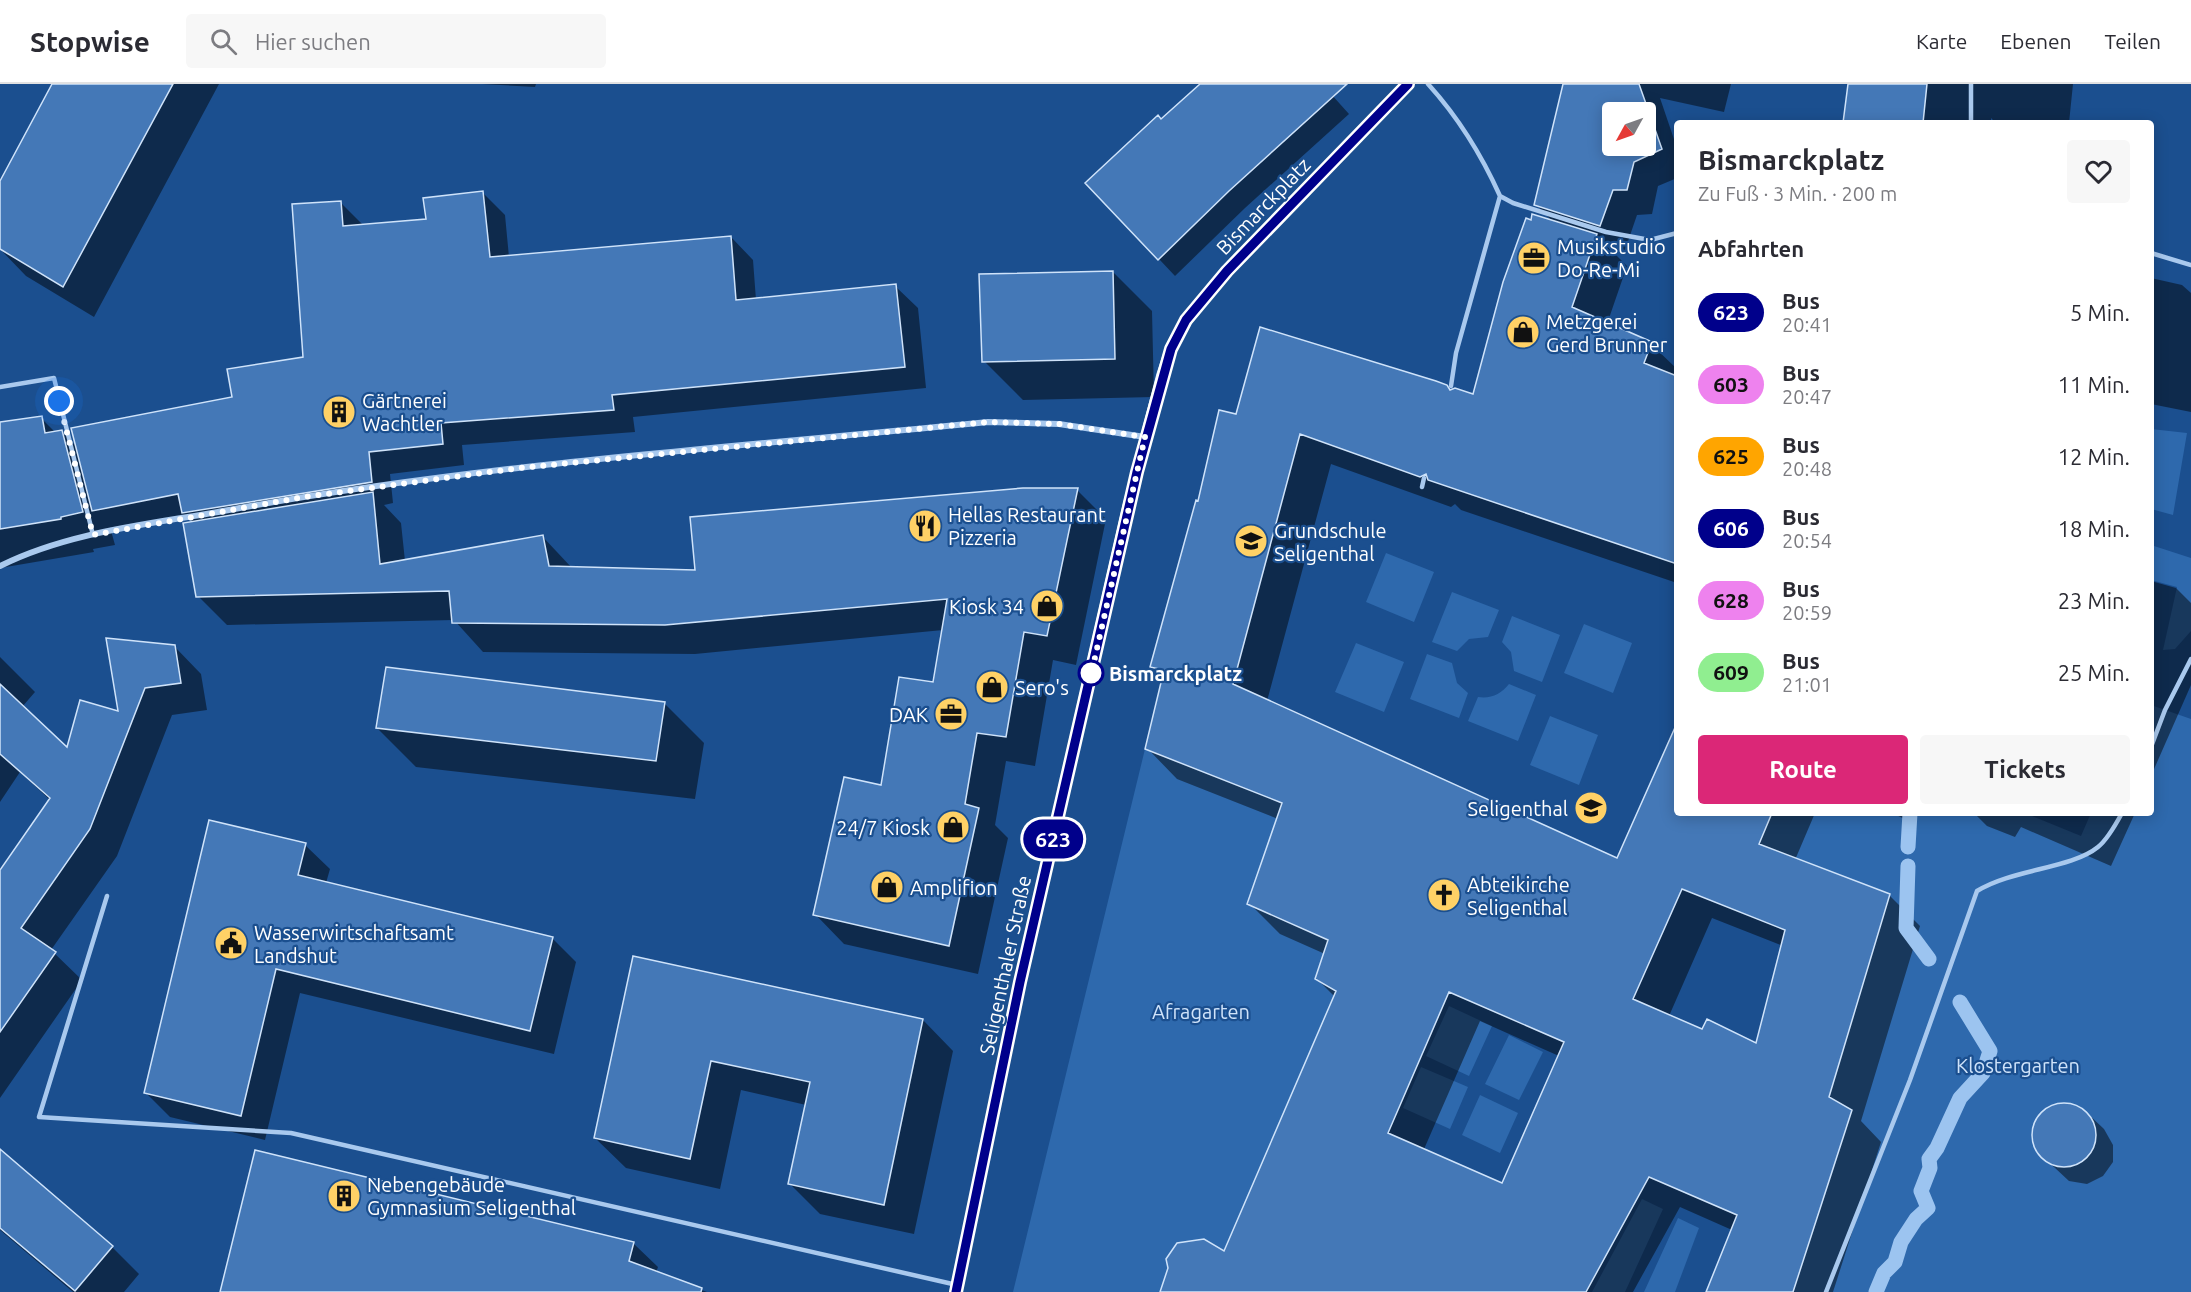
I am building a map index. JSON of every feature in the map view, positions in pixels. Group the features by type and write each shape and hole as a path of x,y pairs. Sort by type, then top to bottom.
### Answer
{"street":[{"name":"Bismarckplatz","path":"1145,437 1171,349 1186,320 1227,271 1408,84"},
{"path":"0,566 52,544 93,535 304,497 520,468 988,422 1059,424 1145,437"},
{"name":"Seligenthaler Straße","path":"956,1288 1020,982 1145,437"}],"lane":[{"path":"1428,84 1450,109 1484,162 1500,196 1514,204 1606,232 1650,240 1674,234"},
{"path":"1971,84 1971,120"},
{"path":"1451,386 1456,353 1500,196"},
{"path":"2154,254 2191,265"},
{"path":"0,387 54,378 93,535"},
{"path":"1422,487 1424,478"},
{"path":"2154,739 2165,710 2191,659"},
{"path":"1826,1292 1910,1080 1977,891 1994,881 2076,858 2098,847 2120,816"},
{"path":"107,896 39,1117 291,1132 956,1288"}],"green space":[{"path":"2154,429 2187,433 2173,515 2154,510"},
{"path":"2154,546 2191,558 2191,631 2175,649 2163,650 2177,587 2154,581"},
{"path":"1386,553 1434,572 1414,622 1366,602"},
{"path":"1452,592 1499,610 1488,637 1469,639 1457,651 1432,642"},
{"path":"1512,616 1560,635 1542,682 1514,671 1511,652 1502,642"},
{"path":"1584,624 1632,643 1613,693 1564,673"},
{"path":"1356,643 1404,662 1384,712 1335,692"},
{"path":"1427,654 1452,663 1457,683 1468,693 1459,718 1410,699"},
{"path":"1509,684 1536,695 1518,741 1468,721 1478,697 1495,695"},
{"name":"Klostergarten","path":"2154,706 2191,719 2191,1292 1793,1292 1852,1111 1829,1097 1890,894 1759,844 1771,816 2032,816 2081,836 2090,816 2154,816"},
{"path":"1550,716 1598,735 1579,785 1530,765"},
{"name":"Afragarten","path":"1145,749 1282,803 1328,940 1315,979 1336,991 1224,1251 1207,1241 1205,1244 1197,1240 1177,1243 1171,1278 1164,1280 1160,1292 1013,1292"},
{"path":"1449,1006 1492,1026 1469,1076 1426,1056"},
{"path":"1509,1035 1543,1052 1519,1100 1485,1084"},
{"path":"1421,1067 1468,1087 1450,1129 1403,1108"},
{"path":"1480,1095 1518,1113 1500,1153 1462,1135"},
{"path":"1642,1199 1663,1209 1625,1292 1592,1292"},
{"path":"1678,1218 1699,1228 1675,1292 1644,1292"}],"building":[{"path":"52,84 173,84 63,287 0,249 0,181"},
{"path":"1200,84 1347,84 1229,191 1158,260 1085,183 1158,115 1161,119"},
{"path":"1563,84 1639,84 1645,102 1602,102 1602,156 1647,156 1634,162 1627,190 1613,190 1600,226 1534,205"},
{"path":"1848,84 1927,84 1923,120 1843,120"},
{"path":"1656,132 1662,149 1656,152"},
{"path":"483,191 490,257 731,236 736,300 896,284 905,367 612,395 614,410 441,423 443,444 369,452 372,482 182,513 178,494 92,511 71,428 232,397 227,369 303,357 292,204 341,201 343,226 426,219 423,198"},
{"path":"1532,214 1597,234 1572,307 1652,342 1644,363 1674,375 1674,563 1428,480 1426,474 1420,477 1300,434 1233,684 1617,858 1674,730 1674,816 1771,816 1759,844 1890,894 1829,1097 1852,1110 1793,1292 1706,1292 1737,1215 1649,1177 1586,1292 1160,1292 1168,1268 1166,1259 1177,1243 1204,1239 1224,1251 1336,991 1315,979 1328,940 1247,904 1282,803 1145,749 1164,670 1150,667 1196,500 1198,501 1219,410 1236,414 1260,327 1436,381 1447,385 1450,390 1455,388 1473,394 1503,282 1526,218 1531,220","holes":["1682,889 1785,930 1756,1043 1707,1019 1702,1029 1633,999","1449,992 1564,1042 1502,1183 1388,1133"]},
{"path":"1113,271 1115,359 982,362 979,274"},
{"path":"42,416 45,433 62,430 83,512 61,517 61,519 0,529 0,422"},
{"path":"1023,488 1078,488 1047,636 1024,632 1006,737 977,733 965,804 979,808 949,946 813,915 844,777 881,785 899,677 933,682 947,599 665,625 452,623 449,591 196,597 183,523 373,492 380,564 543,535 549,566 695,570 690,517"},
{"path":"106,638 175,645 181,683 145,688 90,829 21,928 56,952 0,1032 0,870 50,798 0,754 0,684 67,747 80,700 118,711"},
{"path":"386,667 665,702 656,761 376,728"},
{"path":"209,820 306,843 298,875 553,937 530,1031 276,969 241,1116 144,1093"},
{"path":"633,956 923,1019 884,1205 788,1184 810,1082 711,1061 690,1159 594,1138"},
{"path":"2058,1103 2070,1103 2087,1112 2094,1123 2096,1135 2094,1147 2087,1158 2070,1167 2058,1167 2046,1162 2037,1153 2032,1141 2032,1129 2037,1117 2046,1108"},
{"path":"0,1149 113,1246 75,1291 0,1228"},
{"name":"Nebengebäude Gymnasium Seligenthal","path":"255,1150 634,1242 629,1261 702,1288 701,1292 220,1292"}],"waterway":[{"path":"1908,847 1910,816"},
{"path":"1908,866 1906,928 1929,959"},
{"path":"1876,1292 1884,1273 1895,1262 1901,1242 1916,1219 1928,1208 1921,1191 1930,1168 1929,1159 1937,1148 1960,1098 1983,1073 1990,1051 1960,1002"}],"bus line":[{"name":"623","path":"956,1292 1020,982 1145,437 1171,349 1186,320 1227,271 1408,84"}],"place":[{"name":"Musikstudio Do-Re-Mi","path":"1534,258"},
{"name":"Metzgerei Gerd Brunner","path":"1523,332"},
{"name":"Gärtnerei Wachtler","path":"339,412"},
{"name":"Hellas Restaurant Pizzeria","path":"925,526"},
{"name":"Grundschule Seligenthal","path":"1251,541"},
{"name":"Kiosk 34","path":"1047,606"},
{"name":"Bismarckplatz","path":"1091,673"},
{"name":"Sero's","path":"992,687"},
{"name":"DAK","path":"951,714"},
{"name":"Seligenthal","path":"1591,808"},
{"name":"24/7 Kiosk","path":"953,827"},
{"name":"Amplifion","path":"887,887"},
{"name":"Abteikirche Seligenthal","path":"1444,895"},
{"name":"Wasserwirtschaftsamt Landshut","path":"231,943"},
{"name":"Nebengebäude Gymnasium Seligenthal","path":"344,1196"}],"route":[{"path":"59,401 93,535 304,497 520,468 988,422 1059,424 1145,437 1091,675 1091,673"}]}
